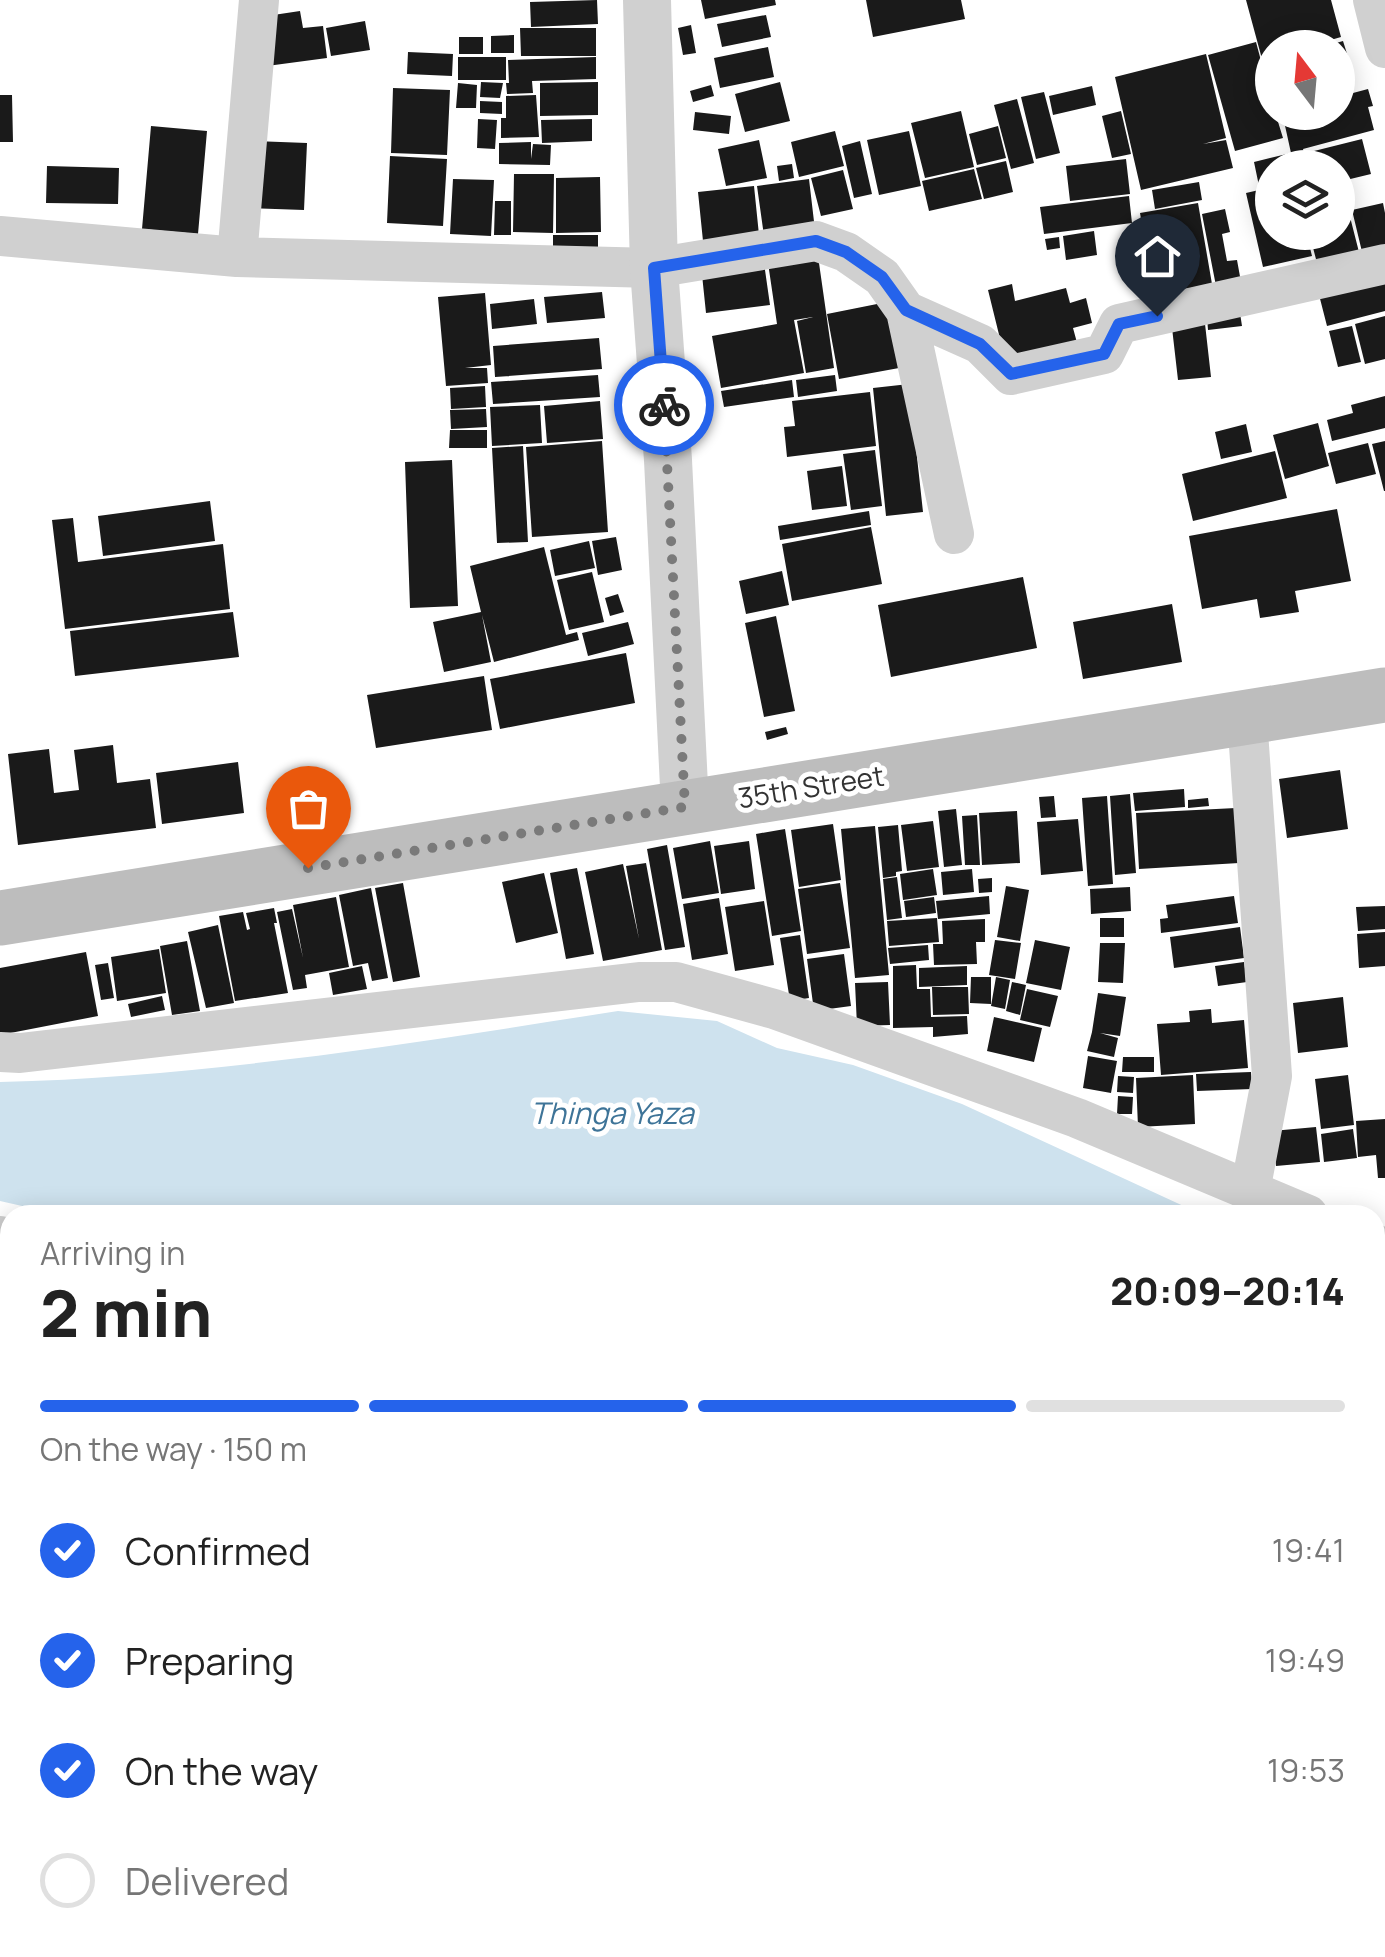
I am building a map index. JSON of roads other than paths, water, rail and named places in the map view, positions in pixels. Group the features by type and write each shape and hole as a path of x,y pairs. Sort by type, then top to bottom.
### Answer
{"main road":[{"name":"35th Street","path":"2,910 685,807 1385,695"}],"street":[{"path":"237,257 259,0"},
{"path":"647,0 654,268 685,807"},
{"path":"1373,0 1385,48"},
{"path":"0,236 237,257 654,268 816,241 846,252 882,277 906,310 954,534"},
{"path":"906,310 980,344 1011,374 1104,354 1119,324 1385,264"},
{"path":"1247,717 1272,1076 1250,1192"},
{"path":"0,1052 20,1053 639,982 676,982 774,1009 1059,1112 1283,1205"}],"water":[{"name":"Thinga Yaza","path":"618,1011 717,1021 777,1048 853,1065 962,1104 1181,1205 18,1205 0,1201 0,1082 232,1066"}]}
